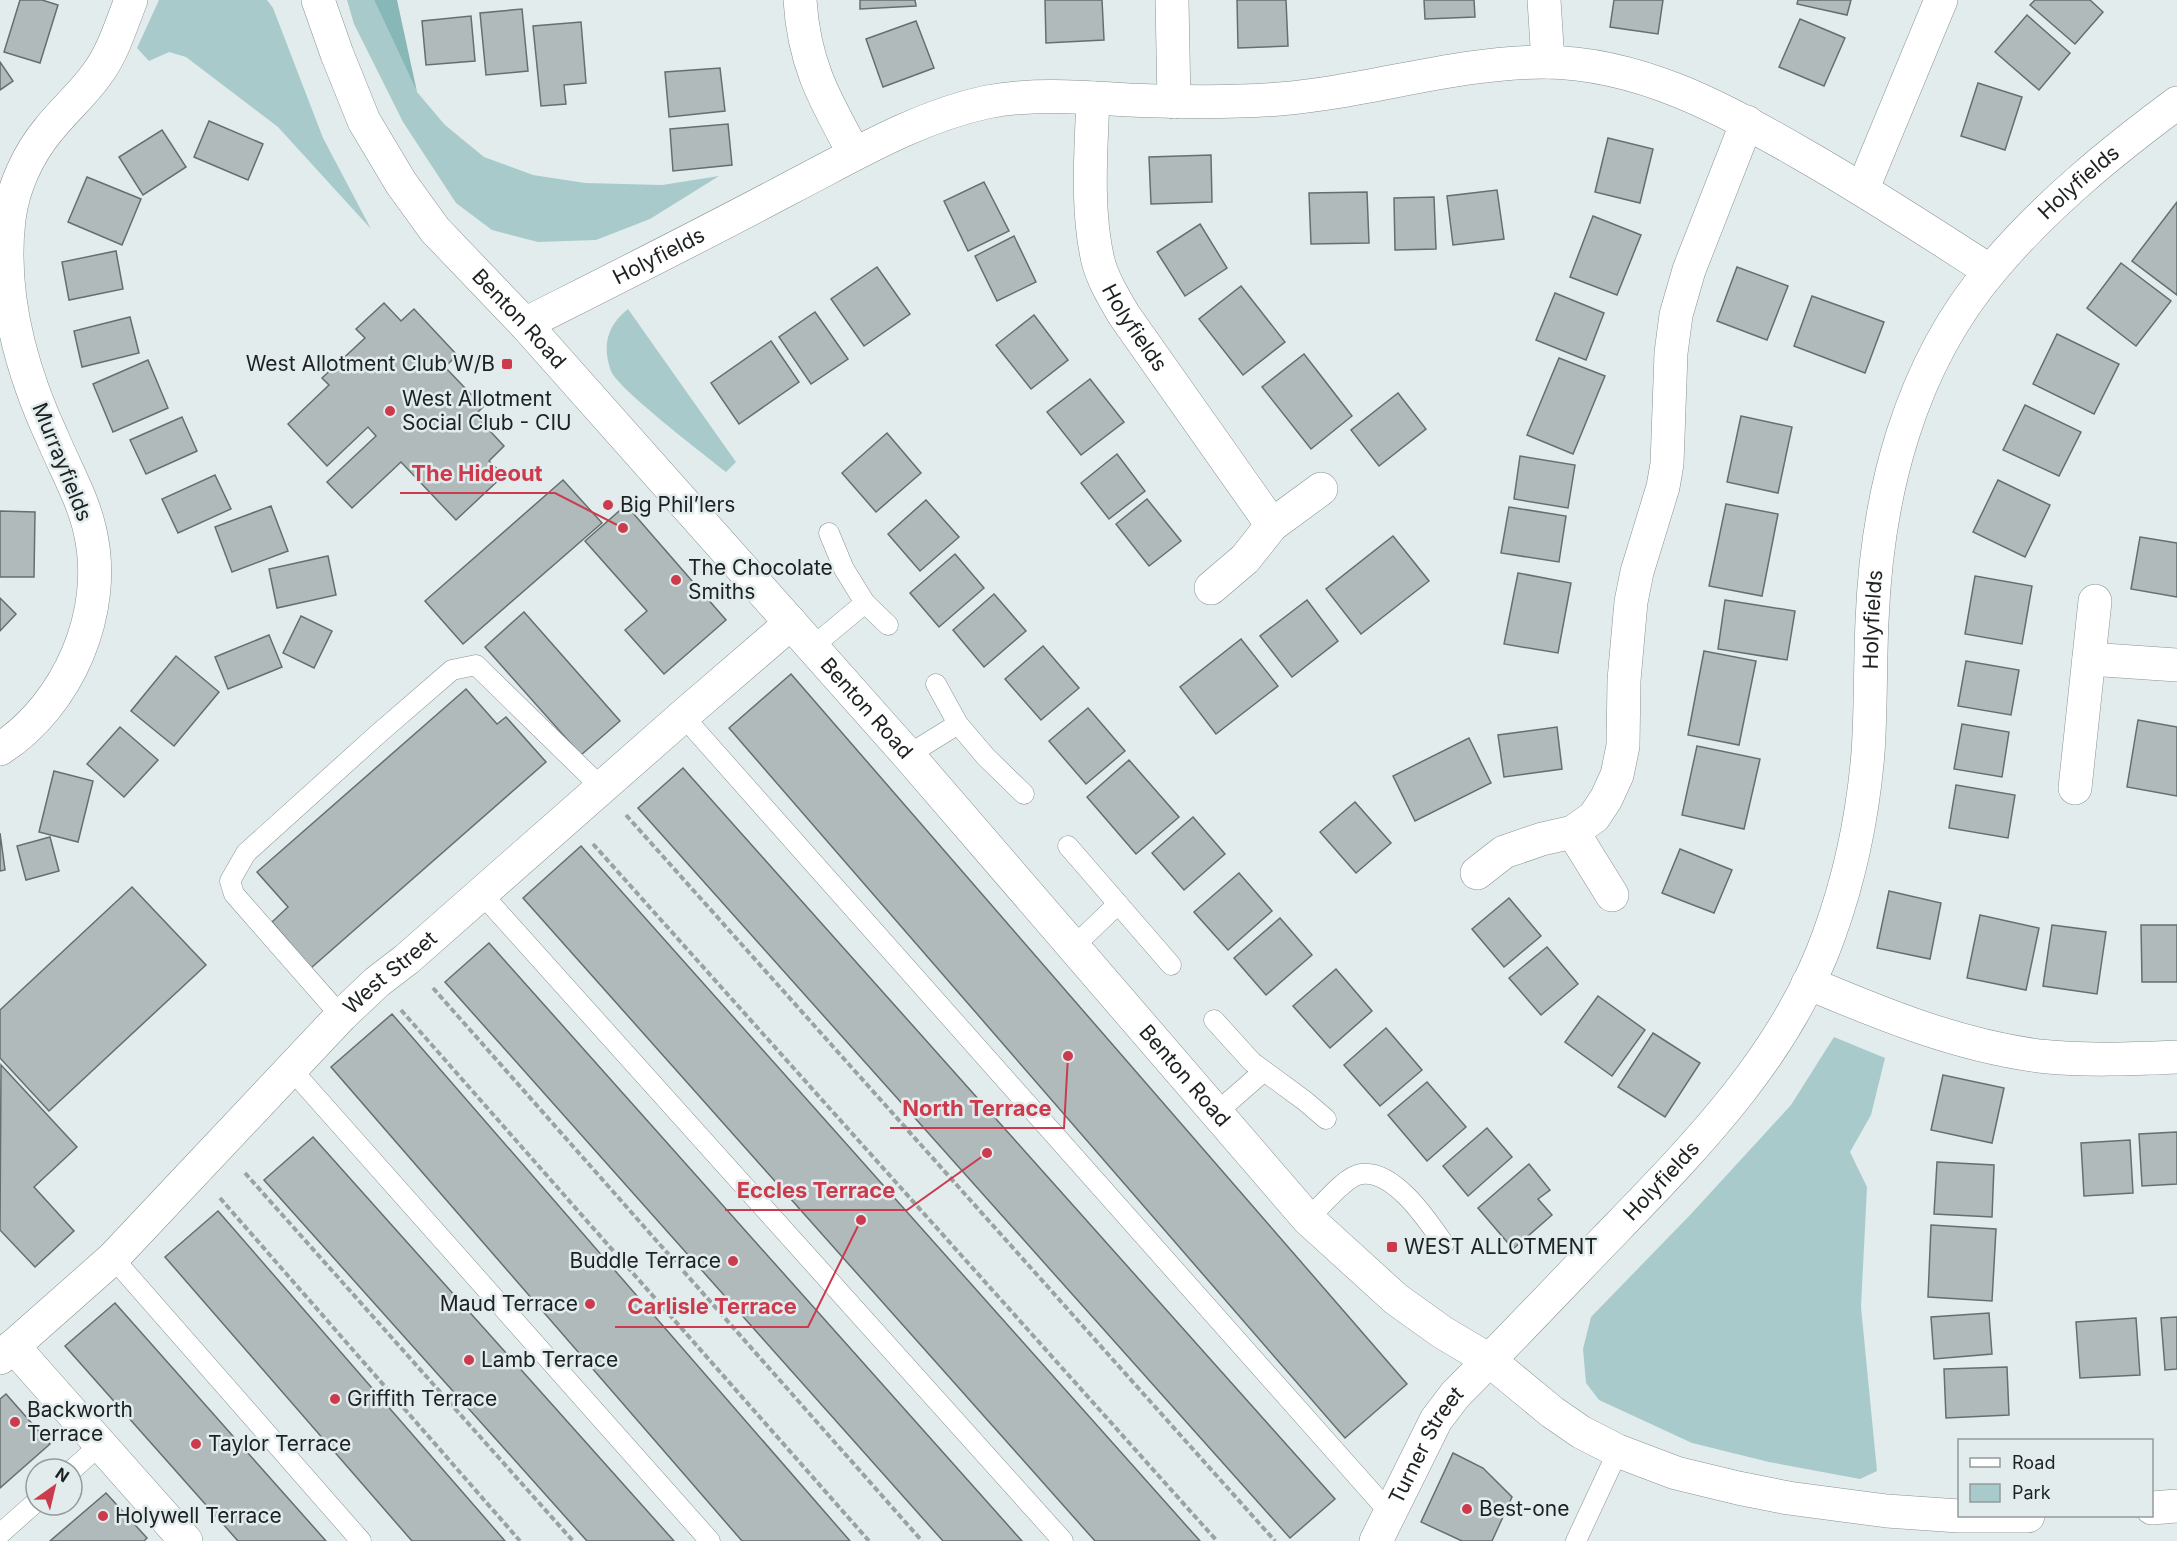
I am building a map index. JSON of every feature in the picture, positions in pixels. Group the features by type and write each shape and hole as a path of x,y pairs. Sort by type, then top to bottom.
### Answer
{"street":[{"name":"Murrayfields","path":"0,749 18,737 46,709 69,675 84,635 92,604 95,565 91,533 81,500 30,382 12,319 6,274 4,217 31,153 97,74 107,58 131,0"},
{"name":"Benton Road","path":"318,0 364,121 401,183 435,230 525,324 908,755 1308,1219 1396,1299 1442,1332 1489,1360 1571,1426 1618,1452 1676,1473 1788,1498 1887,1511 1958,1516"},
{"path":"800,0 802,28 811,66 827,104 854,153"},
{"path":"1172,0 1174,102"},
{"path":"1544,0 1548,62"},
{"path":"1863,189 1941,0"},
{"name":"Holyfields","path":"525,324 785,191 854,153 933,119 987,102 1036,97 1174,102 1280,99 1483,65 1548,62 1602,68 1648,79 1748,122 1863,189 1990,271"},
{"name":"Holyfields","path":"1093,98 1092,221 1098,261 1107,285 1124,315 1272,525"},
{"name":"Holyfields","path":"1489,1360 1635,1210 1734,1102 1765,1060 1808,984 1835,917 1847,878 1860,817 1868,755 1876,551 1887,490 1904,426 1931,364 1957,317 1990,271 2036,221 2098,165 2177,103"},
{"path":"1477,873 1504,852 1573,832 1594,817 1606,799 1617,775 1623,746 1624,680 1631,602 1637,572 1663,487 1667,464 1671,353 1676,315 1689,270 1748,122"},
{"path":"1211,588 1245,559 1272,525 1320,489"},
{"path":"2075,788 2095,601"},
{"name":"West Street","path":"6,1352 112,1258 341,1016 377,982 569,817 682,716 801,635"},
{"path":"2089,659 2177,665"},
{"path":"1573,832 1612,895"},
{"path":"1808,984 1909,1025 1967,1042 2038,1056 2098,1060 2177,1057"},
{"path":"6,1352 100,1445 186,1541"},
{"name":"Turner Street","path":"1383,1527 1436,1420 1455,1395 1489,1360"},
{"path":"2153,1508 2177,1506"}],"lane":[{"path":"829,533 844,569 865,603 888,625"},
{"path":"801,635 865,603"},
{"path":"341,1016 234,894 230,881 246,853 378,734 452,670 476,665 602,788"},
{"path":"936,684 958,723 986,757 1024,794"},
{"path":"682,716 1383,1527"},
{"path":"908,755 958,723"},
{"path":"1068,846 1171,965"},
{"path":"481,893 1063,1541"},
{"path":"1073,947 1118,904"},
{"path":"1214,1020 1252,1062 1326,1119"},
{"path":"291,1069 710,1541"},
{"path":"1216,1113 1263,1071"},
{"path":"1308,1219 1347,1181 1360,1174 1374,1175 1390,1182 1407,1196 1444,1244"},
{"path":"112,1258 361,1541"},
{"path":"84,1459 100,1445"},
{"path":"1576,1541 1618,1452"},
{"path":"0,1534 24,1513"}],"path":[{"path":"602,788 1275,1541"},
{"path":"569,817 1217,1541"},
{"path":"407,958 922,1541"},
{"path":"377,982 869,1541"},
{"path":"220,1145 573,1541"},
{"path":"196,1171 520,1541"}],"green space":[{"path":"159,0 267,0 273,8 323,138 371,229 278,127 186,57 169,52 149,61 137,48"},
{"path":"347,0 374,0 417,92 445,125 484,157 533,175 585,183 662,185 719,176 650,219 596,240 538,242 492,230 456,203 403,122 354,24"},
{"path":"628,309 736,462 726,472 629,392 611,371 607,353 608,337 615,322"},
{"path":"1834,1037 1885,1058 1871,1115 1850,1152 1867,1187 1861,1307 1877,1471 1860,1479 1769,1462 1692,1443 1599,1400 1586,1383 1583,1349 1591,1317 1691,1214 1791,1105"}],"shaded area":[{"path":"374,0 397,0 417,92"}],"building":[{"path":"20,0 42,0 58,5 40,63 4,52"},
{"path":"860,0 915,0 916,6 860,9"},
{"path":"1045,0 1102,0 1104,40 1046,43"},
{"path":"1237,0 1286,0 1288,46 1238,48"},
{"path":"1424,0 1474,0 1475,17 1425,19"},
{"path":"1614,0 1663,0 1658,34 1610,27"},
{"path":"1798,0 1851,0 1847,15 1797,4"},
{"path":"2035,0 2090,0 2103,12 2075,44 2030,5"},
{"path":"522,9 528,71 486,75 480,13"},
{"path":"2027,15 2070,53 2039,90 1995,52"},
{"path":"471,16 475,61 426,65 422,21"},
{"path":"1800,19 1845,38 1824,86 1779,67"},
{"path":"916,21 934,68 883,87 866,39"},
{"path":"581,22 586,83 564,85 566,104 541,106 533,26"},
{"path":"0,62 13,81 0,90"},
{"path":"720,68 725,111 669,117 665,72"},
{"path":"1978,83 2022,97 2005,150 1961,136"},
{"path":"209,121 263,144 248,180 194,157"},
{"path":"728,124 732,165 673,171 670,129"},
{"path":"162,130 186,167 143,195 119,157"},
{"path":"1608,138 1653,149 1640,203 1595,192"},
{"path":"1211,155 1212,202 1151,204 1149,157"},
{"path":"87,177 141,199 122,245 68,222"},
{"path":"984,182 1009,231 968,251 944,201"},
{"path":"1497,190 1504,239 1453,245 1447,196"},
{"path":"1367,192 1369,243 1311,244 1309,193"},
{"path":"1434,197 1436,249 1395,250 1394,198"},
{"path":"2177,202 2177,295 2132,261"},
{"path":"1593,216 1641,235 1617,295 1570,277"},
{"path":"1200,224 1227,268 1185,296 1157,252"},
{"path":"1014,236 1036,282 997,301 975,256"},
{"path":"116,251 123,289 69,300 62,262"},
{"path":"2121,263 2171,301 2136,346 2087,308"},
{"path":"877,267 910,314 864,346 831,299"},
{"path":"1737,267 1788,286 1767,340 1717,321"},
{"path":"1241,286 1285,342 1243,375 1199,319"},
{"path":"1555,293 1604,313 1586,360 1536,340"},
{"path":"1812,296 1884,322 1865,373 1794,346"},
{"name":"West Allotment Social Club - CIU","path":"384,303 401,321 414,309 457,355 445,367 483,407 475,415 504,446 489,461 504,475 456,520 401,462 352,508 327,482 376,436 368,427 327,466 288,424 329,385 322,378 365,338 356,329"},
{"path":"815,312 848,359 811,384 779,337"},
{"path":"1034,315 1068,360 1031,389 996,345"},
{"path":"130,317 139,353 82,367 74,331"},
{"path":"2057,334 2119,364 2094,414 2033,384"},
{"path":"771,341 799,382 739,424 711,383"},
{"path":"1304,354 1352,416 1311,449 1262,387"},
{"path":"1559,358 1605,376 1573,454 1527,435"},
{"path":"148,360 168,408 113,432 93,384"},
{"path":"1090,379 1124,422 1081,455 1047,412"},
{"path":"1398,393 1426,429 1379,466 1351,430"},
{"path":"2025,405 2081,432 2059,476 2003,450"},
{"path":"1741,416 1792,427 1778,493 1727,482"},
{"path":"182,417 197,451 146,474 130,440"},
{"path":"887,433 921,473 876,512 842,473"},
{"path":"1117,454 1145,491 1109,519 1081,483"},
{"path":"1520,456 1575,465 1568,508 1514,499"},
{"path":"215,475 231,509 178,533 162,499"},
{"path":"563,480 602,523 463,644 425,601"},
{"path":"1998,480 2050,505 2025,557 1973,532"},
{"path":"1147,499 1181,541 1149,566 1116,524"},
{"path":"926,500 959,537 920,571 888,534"},
{"path":"1726,504 1778,514 1762,596 1709,586"},
{"path":"626,505 726,620 664,674 625,630 647,611 585,541"},
{"path":"271,506 288,551 232,572 215,527"},
{"path":"1509,507 1566,516 1559,562 1501,553"},
{"path":"0,511 35,512 34,577 0,577"},
{"path":"1393,536 1429,581 1361,634 1326,589"},
{"path":"2140,537 2177,543 2177,597 2131,589"},
{"path":"955,554 984,588 939,627 910,593"},
{"path":"328,556 336,595 277,608 269,569"},
{"path":"1518,573 1571,583 1558,653 1504,644"},
{"path":"1975,576 2032,586 2022,644 1965,634"},
{"path":"994,594 1026,631 984,667 953,630"},
{"path":"0,598 16,614 0,631"},
{"path":"1307,600 1338,641 1292,677 1260,636"},
{"path":"1725,600 1795,611 1787,660 1718,649"},
{"path":"524,612 620,721 581,755 485,647"},
{"path":"301,616 332,631 314,668 283,653"},
{"path":"269,635 282,667 228,689 215,657"},
{"path":"1241,639 1278,686 1216,734 1180,687"},
{"path":"1043,646 1079,688 1041,720 1005,679"},
{"path":"1704,651 1756,661 1739,745 1688,735"},
{"path":"176,656 219,692 174,746 131,711"},
{"path":"1966,661 2019,670 2011,715 1958,706"},
{"path":"791,674 1407,1384 1345,1438 729,728"},
{"path":"466,689 497,724 506,717 546,762 311,968 272,922 288,907 257,872"},
{"path":"1088,708 1125,751 1086,784 1049,741"},
{"path":"2138,720 2177,727 2177,796 2127,787"},
{"path":"1962,724 2009,732 2002,777 1954,769"},
{"path":"120,727 158,760 124,797 87,764"},
{"path":"1557,727 1562,769 1504,777 1498,735"},
{"path":"1469,738 1491,783 1415,821 1393,776"},
{"path":"1697,746 1760,759 1744,829 1682,815"},
{"path":"1129,760 1179,817 1136,854 1087,797"},
{"path":"683,768 1335,1499 1290,1538 638,808"},
{"path":"54,771 93,781 78,842 39,832"},
{"path":"1956,785 2015,795 2008,838 1949,828"},
{"path":"1355,802 1391,843 1356,873 1320,832"},
{"path":"1193,817 1225,854 1184,890 1152,853"},
{"path":"0,833 5,870 0,871"},
{"path":"50,837 59,871 26,880 17,846"},
{"path":"581,846 1200,1541 1095,1541 523,898"},
{"path":"1680,849 1732,870 1714,913 1662,893"},
{"path":"1239,873 1272,911 1228,950 1194,912"},
{"path":"132,887 206,965 49,1111 0,1058 0,1010"},
{"path":"1889,891 1941,903 1930,959 1877,948"},
{"path":"1509,898 1541,936 1504,967 1472,929"},
{"path":"1980,915 2039,928 2026,990 1967,978"},
{"path":"1280,918 1312,955 1266,995 1234,958"},
{"path":"2052,925 2106,932 2097,994 2043,986"},
{"path":"2141,925 2177,925 2177,982 2142,982"},
{"name":"Buddle Terrace","path":"489,943 1022,1541 943,1541 445,982"},
{"path":"1547,947 1578,984 1541,1015 1509,978"},
{"path":"1336,969 1372,1011 1330,1048 1293,1006"},
{"path":"1598,996 1645,1030 1612,1076 1565,1042"},
{"name":"Maud Terrace","path":"392,1014 850,1541 742,1541 331,1067"},
{"path":"1386,1028 1422,1070 1380,1106 1344,1065"},
{"path":"1653,1033 1700,1063 1665,1117 1618,1087"},
{"path":"1,1065 77,1147 34,1187 74,1231 35,1267 0,1230"},
{"path":"1943,1075 2004,1088 1992,1143 1931,1130"},
{"path":"1427,1082 1466,1127 1427,1161 1388,1115"},
{"path":"1487,1128 1512,1157 1468,1196 1443,1166"},
{"path":"2177,1132 2177,1184 2142,1186 2139,1134"},
{"name":"Lamb Terrace","path":"313,1137 674,1541 587,1541 264,1180"},
{"path":"2130,1140 2133,1193 2084,1196 2081,1143"},
{"path":"1937,1162 1994,1165 1992,1217 1934,1214"},
{"path":"1529,1164 1550,1190 1538,1199 1552,1215 1513,1249 1478,1208"},
{"name":"Griffith Terrace","path":"218,1211 505,1541 412,1541 165,1257"},
{"path":"1931,1225 1996,1229 1992,1301 1928,1297"},
{"name":"Taylor Terrace","path":"115,1303 326,1541 238,1541 65,1346"},
{"path":"1989,1313 1992,1354 1934,1359 1931,1317"},
{"path":"2177,1317 2177,1369 2165,1370 2161,1318"},
{"path":"2136,1318 2140,1375 2080,1378 2076,1322"},
{"path":"2007,1367 2009,1415 1946,1418 1944,1369"},
{"name":"Backworth Terrace","path":"6,1394 50,1444 35,1457 24,1457 24,1467 0,1488 0,1399"},
{"name":"Best-one","path":"1453,1453 1483,1468 1512,1497 1492,1541 1462,1541 1421,1522"},
{"name":"Holywell Terrace","path":"106,1493 147,1538 144,1541 50,1541 78,1517 84,1517 84,1512"}],"place":[{"name":"West Allotment Club W/B","path":"507,364"},
{"name":"West Allotment Social Club - CIU","path":"390,411"},
{"name":"Big Phil’lers","path":"608,505"},
{"name":"The Hideout","path":"623,528"},
{"name":"The Chocolate Smiths","path":"676,580"},
{"name":"North Terrace","path":"1068,1056"},
{"name":"Eccles Terrace","path":"987,1153"},
{"name":"Carlisle Terrace","path":"861,1220"},
{"name":"WEST ALLOTMENT","path":"1392,1247"},
{"name":"Buddle Terrace","path":"733,1261"},
{"name":"Maud Terrace","path":"590,1304"},
{"name":"Lamb Terrace","path":"469,1360"},
{"name":"Griffith Terrace","path":"335,1399"},
{"name":"Backworth Terrace","path":"15,1422"},
{"name":"Taylor Terrace","path":"196,1444"},
{"name":"Best-one","path":"1467,1509"},
{"name":"Holywell Terrace","path":"103,1516"}]}
